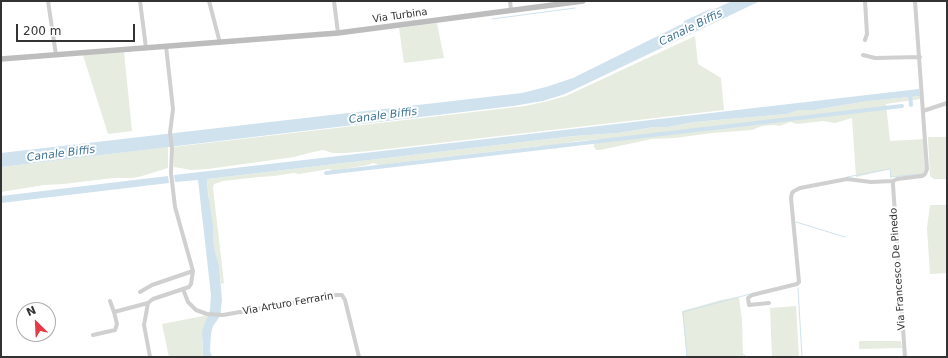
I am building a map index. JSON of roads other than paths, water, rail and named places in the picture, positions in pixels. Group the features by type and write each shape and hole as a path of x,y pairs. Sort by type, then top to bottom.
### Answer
{"street":[{"path":"48,1 56,55"},
{"path":"140,1 146,48"},
{"path":"208,1 220,43"},
{"path":"334,1 338,33"},
{"path":"510,1 511,10"},
{"name":"Via Turbina","path":"1,59 338,33 511,10 535,4 583,1"},
{"path":"865,1 867,34 865,40"},
{"path":"769,303 749,305 748,298 752,295 797,284 799,282 791,198 794,191 800,188 847,179 871,182 894,181 897,179 922,176 926,174 927,169 920,57 915,1"},
{"path":"114,312 148,304 153,299 189,287 191,284 193,271 175,207 172,187 172,148 170,133 173,109 166,46"},
{"path":"862,55 875,58 920,57"},
{"path":"923,111 947,103"},
{"name":"Via Francesco De Pinedo","path":"894,181 896,245 905,357"},
{"path":"140,292 152,285 193,271"},
{"name":"Via Arturo Ferrarin","path":"183,289 185,297 196,310 207,314 223,316 337,295 342,296 345,300 359,357"},
{"path":"93,335 115,330 117,324 110,301"},
{"path":"148,304 144,328 150,357"}],"water":[{"name":"Canale Biffis","path":"732,1 760,1 565,94 543,101 513,106 1,167 1,153 522,93 573,78 684,23 684,21"},
{"path":"919,89 920,96 868,101 814,110 799,110 787,114 694,122 668,127 654,127 618,133 574,136 207,179 213,225 214,248 219,265 222,300 220,316 213,326 211,334 210,351 212,357 203,357 202,331 210,310 211,295 198,180 175,182 174,175"},
{"path":"168,176 169,183 1,203 1,196"}],"waterway":[{"path":"492,19 575,8"},
{"path":"909,94 911,105"},
{"path":"326,173 902,106"},
{"path":"847,177 890,169 891,177 922,174"},
{"path":"796,222 845,237"},
{"path":"798,288 802,357"},
{"path":"687,357 683,312 750,294"},
{"path":"743,354 746,357"}]}
